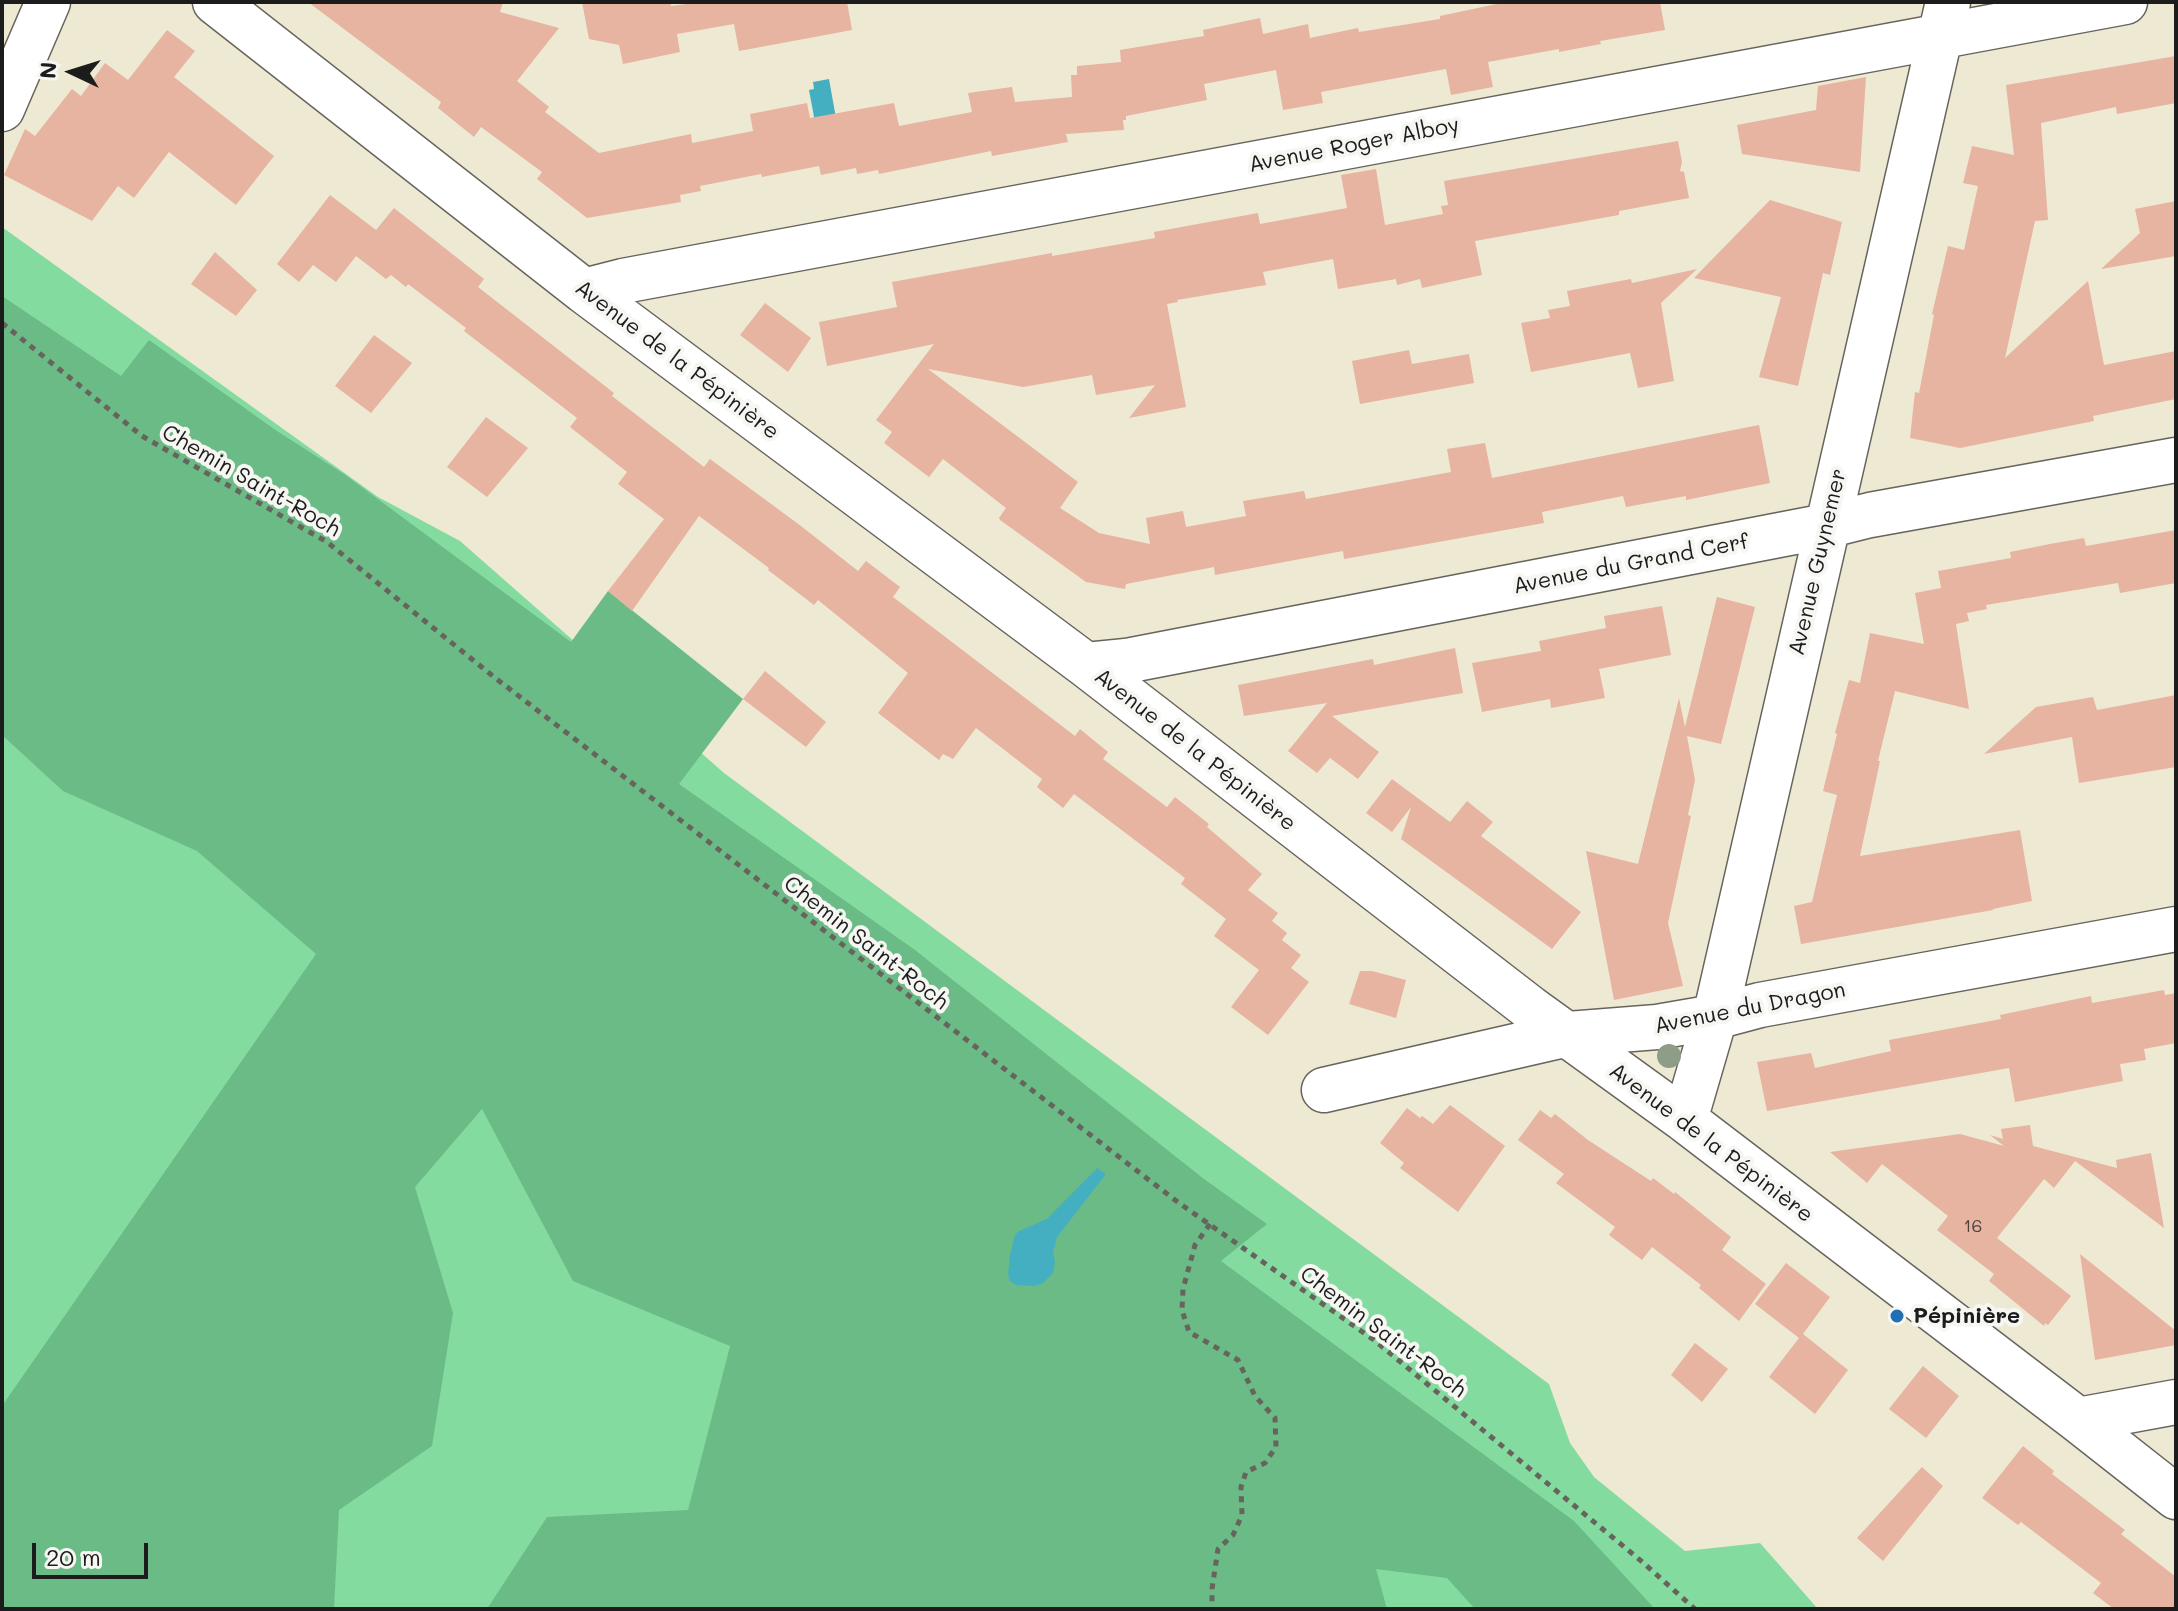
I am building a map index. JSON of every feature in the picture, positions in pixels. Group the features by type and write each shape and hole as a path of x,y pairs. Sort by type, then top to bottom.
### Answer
{"street":[{"path":"2,109 48,2"},
{"name":"Avenue de la Pépinière","path":"215,2 584,291 1086,665 1505,989 1685,1120 2176,1497"},
{"name":"Avenue Roger Alboy","path":"584,291 1944,19 2125,2"},
{"name":"Avenue Guynemer","path":"1685,1120 1715,1017 1944,19"},
{"name":"Avenue du Grand Cerf","path":"1086,665 1126,661 1870,515 2176,460"},
{"name":"Avenue du Dragon","path":"1324,1090 1568,1034 1657,1027 1715,1017 1760,1005 2176,929"},
{"path":"2078,1420 2176,1402"}],"path":[{"name":"Chemin Saint-Roch","path":"2,323 142,436 327,542 494,677 897,988 1210,1224 1374,1340 1695,1609"},
{"path":"1210,1224 1195,1245 1183,1289 1182,1310 1189,1332 1238,1360 1255,1396 1275,1418 1276,1447 1265,1463 1246,1472 1241,1487 1242,1515 1233,1535 1218,1549 1212,1609"}],"green space":[{"path":"2,227 378,497 460,541 724,773 1549,1384 1570,1443 1594,1477 1685,1551 1760,1543 1818,1609 2,1609"},
{"path":"2,296 121,376 149,340 277,431 344,474 571,642 608,591 743,699 679,784 915,950 1204,1179 1267,1224 1221,1261 1574,1521 1655,1609 1475,1609 1447,1578 1376,1569 1387,1609 487,1609 547,1517 688,1510 730,1346 573,1281 482,1109 415,1187 453,1313 432,1446 339,1510 334,1609 2,1609 2,1406 316,954 197,851 63,791 2,735"}],"water":[{"path":"829,79 839,135 818,138 809,90 814,89 813,82"},
{"path":"1097,1168 1106,1174 1057,1237 1053,1273 1035,1286 1016,1285 1010,1281 1010,1255 1015,1235 1047,1219"}],"building":[{"path":"308,2 503,2 500,12 559,28 517,81 549,107 545,112 599,153 691,134 692,143 753,131 750,114 807,103 810,118 894,103 899,126 972,112 968,93 1012,87 1015,102 1072,97 1071,75 1077,75 1077,66 1121,62 1120,50 1204,36 1203,30 1260,18 1263,34 1308,24 1310,38 1358,28 1359,32 1440,19 1440,16 1506,2 1660,2 1665,30 1600,41 1601,44 1559,52 1559,49 1488,62 1493,87 1451,95 1446,69 1321,92 1323,103 1283,110 1276,70 1204,84 1207,100 1126,116 1123,120 1124,130 1066,134 1068,142 992,156 991,151 879,174 878,170 857,174 856,168 821,175 819,166 762,177 761,174 700,186 701,191 680,195 681,202 587,218 537,179 542,172 481,127 474,137 438,108 441,102"},
{"path":"582,2 671,2 671,6 702,2 847,2 852,30 739,51 734,24 677,34 680,52 623,64 619,45 589,39"},
{"path":"167,30 195,51 174,77 274,156 236,205 169,152 134,198 118,186 92,221 4,175 25,129 35,136 72,89 81,96 105,63 128,80"},
{"path":"2176,56 2176,103 2117,114 2116,107 2041,123 2048,220 2035,221 2005,358 2088,281 2104,365 2176,351 2176,399 2093,416 2094,421 1960,448 1910,438 1915,392 1919,393 1932,314 1948,246 1964,250 1978,186 1963,183 1972,146 2014,155 2006,85"},
{"path":"1866,77 1860,172 1742,154 1737,125 1816,110 1818,86"},
{"path":"1678,141 1682,162 1680,171 1684,172 1689,198 1619,211 1619,215 1475,241 1482,275 1422,288 1420,279 1397,285 1396,279 1338,289 1333,259 1263,272 1266,285 1167,304 1186,407 1129,418 1155,385 1096,395 1092,375 1023,387 928,369 1078,482 1060,508 1099,533 1150,544 1146,518 1183,511 1186,527 1246,516 1243,501 1304,491 1306,499 1451,472 1447,449 1485,443 1492,478 1759,425 1770,483 1686,500 1686,496 1626,507 1623,496 1542,512 1544,523 1344,559 1343,551 1215,575 1214,567 1126,584 1125,589 1086,582 1000,520 1006,508 943,459 929,477 884,443 892,432 876,420 934,344 827,366 819,322 897,307 892,282 1155,238 1154,232 1258,213 1260,224 1347,208 1341,175 1376,169 1385,225 1443,214 1441,206 1448,205 1444,181"},
{"path":"330,195 376,230 394,208 484,279 478,287 704,467 710,459 858,571 866,561 900,587 893,597 1075,736 1080,729 1108,752 1103,759 1167,807 1175,797 1209,824 1207,827 1262,874 1248,890 1278,913 1272,921 1287,933 1282,940 1301,955 1291,968 1309,982 1268,1035 1231,1007 1259,970 1214,936 1226,919 1181,884 1185,878 1074,794 1063,808 1037,787 1042,779 976,728 953,759 943,754 939,760 878,713 908,673 818,600 814,605 699,516 632,611 608,591 664,519 618,484 627,472 570,427 577,418 408,284 406,287 391,275 386,279 356,256 336,282 313,265 299,282 277,264"},
{"path":"1770,200 1842,222 1830,275 1823,273 1798,386 1759,377 1781,297 1694,278"},
{"path":"2176,201 2176,256 2101,269 2140,233 2135,209"},
{"path":"215,252 257,290 236,316 191,284"},
{"path":"1697,269 1661,303 1674,381 1638,388 1630,353 1531,372 1521,323 1550,318 1548,310 1570,306 1567,291 1631,279 1632,283"},
{"path":"765,303 811,338 788,372 740,335"},
{"path":"374,335 412,363 371,413 335,386"},
{"path":"1409,350 1412,364 1469,354 1474,383 1360,404 1352,361"},
{"path":"486,417 528,448 487,497 447,467"},
{"path":"2176,530 2176,583 2120,593 2118,583 1986,605 1987,609 1967,613 1969,621 1956,624 1969,709 1895,691 1860,856 2020,830 2032,901 1801,944 1794,906 1812,902 1837,795 1823,791 1835,733 1849,680 1860,683 1870,633 1924,644 1915,593 1941,588 1938,571 2011,558 2010,552 2084,538 2086,546"},
{"path":"1717,597 1755,607 1721,744 1687,736 1695,780 1688,815 1691,816 1668,923 1683,986 1614,1000 1586,851 1638,864 1679,698 1685,727"},
{"path":"1662,606 1671,655 1599,669 1605,698 1551,708 1550,699 1482,712 1472,663 1541,651 1539,641 1606,628 1604,616"},
{"path":"1455,648 1463,693 1332,716 1379,752 1358,779 1330,758 1317,773 1288,751 1327,703 1244,716 1238,685 1373,659 1374,665"},
{"path":"765,671 826,722 806,747 743,699"},
{"path":"2176,695 2176,767 2079,783 2072,737 1984,754 2036,707 2093,697 2097,710"},
{"path":"1392,779 1450,822 1467,801 1493,822 1481,836 1581,912 1552,949 1401,839 1411,807 1392,832 1366,813"},
{"path":"1360,971 1406,980 1396,1018 1349,1004"},
{"path":"2164,990 2165,995 2176,993 2176,1043 2144,1049 2146,1060 2120,1064 2123,1081 2015,1102 2009,1068 1767,1111 1757,1062 1811,1053 1815,1068 1891,1051 1889,1040 2001,1019 2000,1015 2091,996 2092,1003"},
{"path":"1450,1105 1505,1146 1458,1212 1400,1168 1404,1163 1380,1143 1407,1108 1433,1124"},
{"path":"1540,1110 1551,1118 1555,1114 1588,1140 1651,1181 1653,1178 1675,1192 1731,1237 1722,1250 1766,1284 1739,1321 1699,1288 1701,1285 1652,1247 1642,1260 1609,1235 1615,1227 1556,1183 1564,1174 1518,1140"},
{"path":"2030,1125 2033,1146 2117,1168 2116,1160 2151,1153 2164,1228 2075,1161 2054,1188 2044,1179 1997,1238 2071,1296 2044,1326 1989,1281 1994,1274 1937,1230 1948,1216 1882,1164 1867,1183 1830,1152 1960,1134 2004,1146 1990,1135 2003,1139 2001,1129"},
{"path":"2080,1254 2176,1331 2176,1345 2095,1360"},
{"path":"1786,1263 1830,1297 1803,1334 1848,1370 1815,1414 1769,1377 1799,1338 1755,1304"},
{"path":"1695,1343 1728,1369 1702,1402 1671,1375"},
{"path":"1923,1366 1959,1396 1926,1438 1889,1409"},
{"path":"2023,1446 2054,1471 2052,1474 2125,1530 2121,1534 2176,1577 2176,1609 2114,1609 2093,1593 2101,1583 2021,1522 2018,1525 1982,1498"},
{"path":"1922,1467 1943,1486 1883,1561 1857,1538"}],"place":[{"name":"Pépinière","path":"1897,1316"}]}
